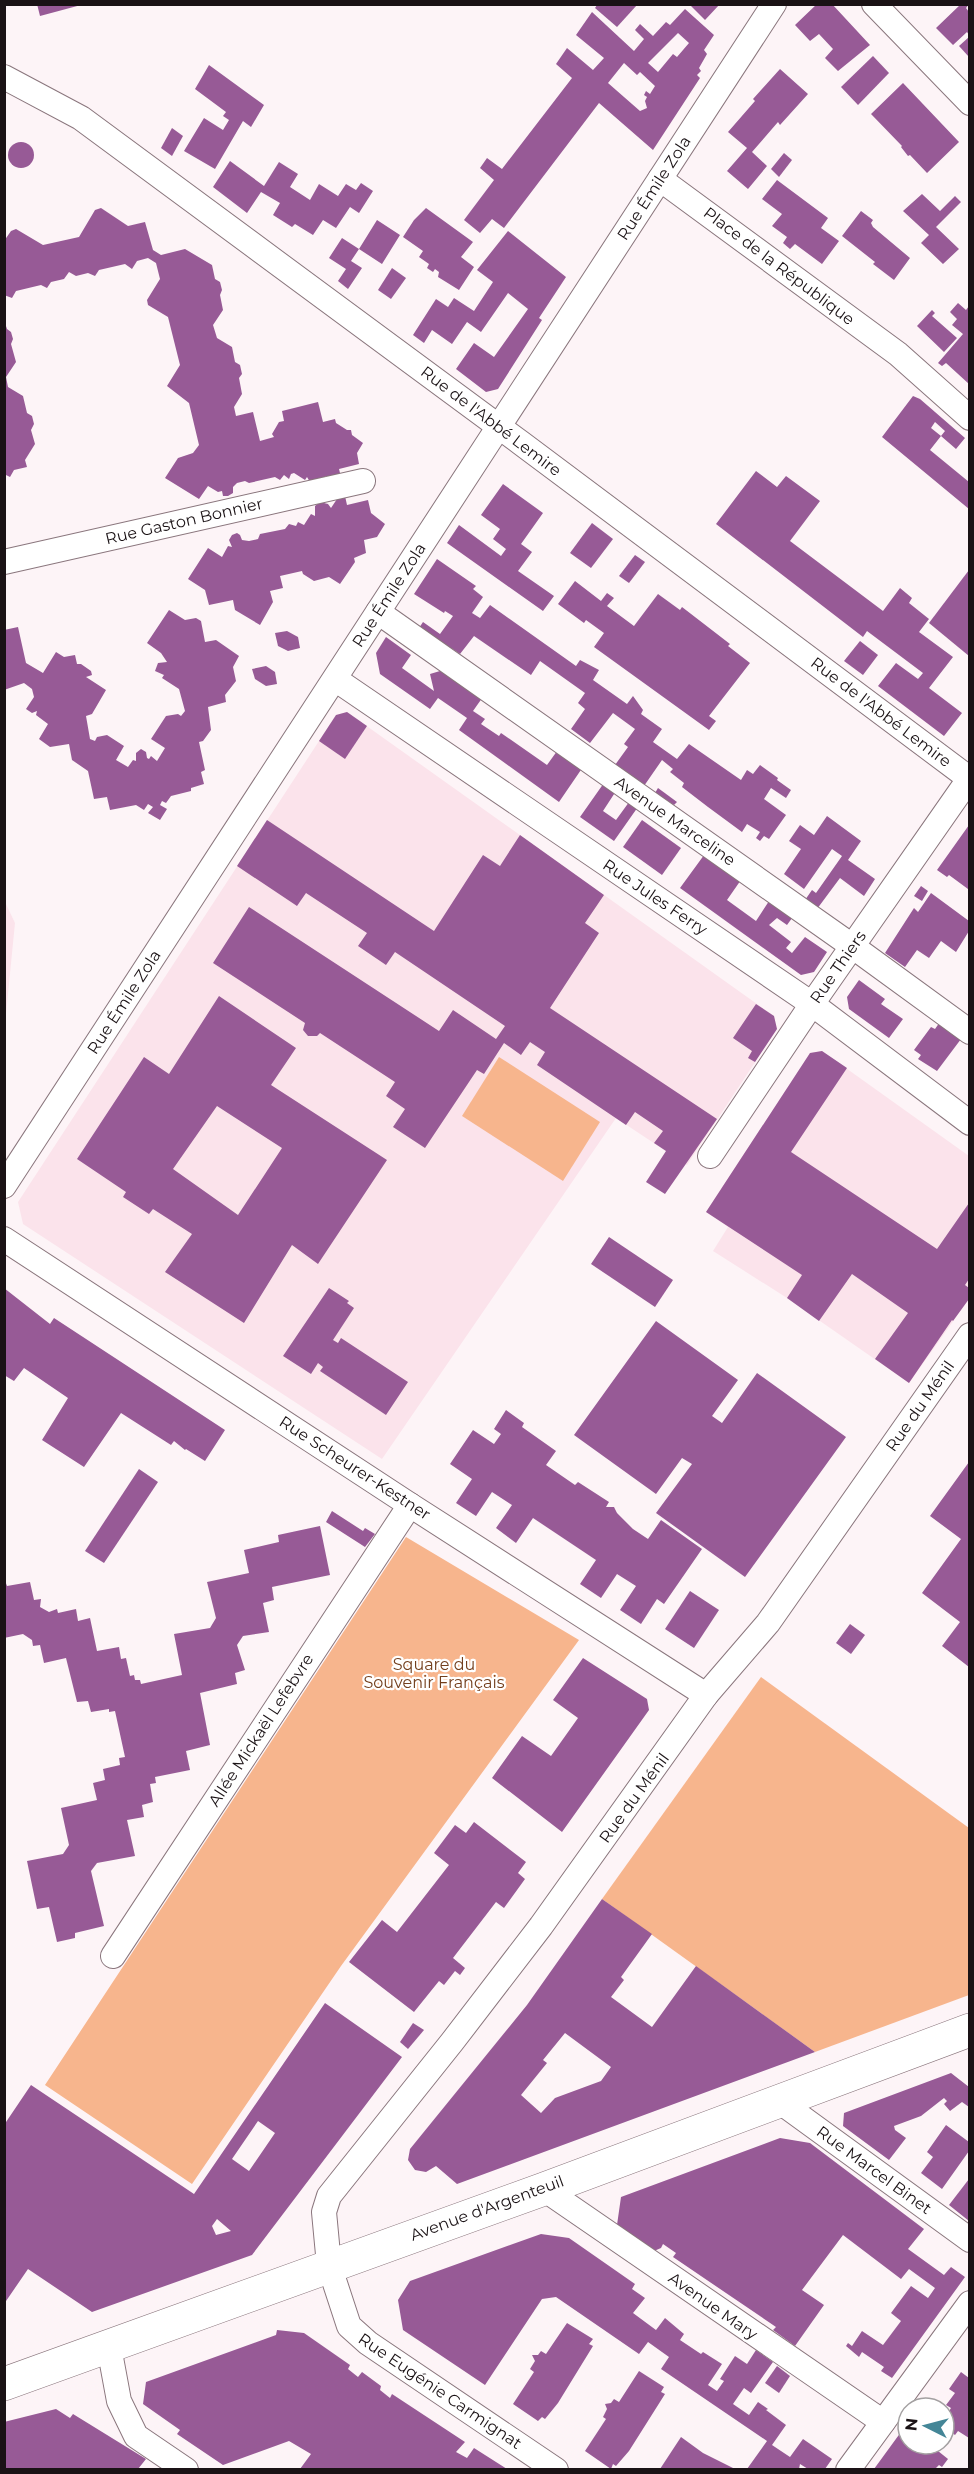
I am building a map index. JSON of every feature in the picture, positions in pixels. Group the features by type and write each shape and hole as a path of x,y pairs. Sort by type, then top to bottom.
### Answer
{"main road":[{"name":"Avenue d'Argenteuil","path":"4,2384 109,2348 329,2265 544,2189 969,2030"}],"street":[{"name":"Rue Émile Zola","path":"4,1186 774,4"},
{"path":"874,4 969,103"},
{"name":"Rue de l'Abbé Lemire","path":"4,77 81,118 969,779"},
{"name":"Place de la République","path":"660,178 898,354 969,418"},
{"name":"Rue Gaston Bonnier","path":"4,562 363,481"},
{"name":"Avenue Marceline","path":"378,612 852,946 969,1032"},
{"name":"Rue Jules Ferry","path":"335,679 812,1004 969,1123"},
{"name":"Rue Thiers","path":"710,1156 812,1004 969,779"},
{"name":"Rue Scheurer-Kestner","path":"4,1239 410,1505 706,1695"},
{"name":"Rue du Ménil","path":"329,2265 324,2212 329,2196 541,1926 706,1695 768,1623 969,1335"},
{"name":"Allée Mickaël Lefebvre","path":"113,1956 410,1505"},
{"name":"Rue Marcel Binet","path":"779,2101 969,2240"},
{"name":"Avenue Mary","path":"544,2189 883,2422"},
{"name":"Rue Eugénie Carmignat","path":"329,2265 349,2326 357,2335 556,2469"},
{"path":"848,2469 969,2303"},
{"path":"109,2348 119,2401 136,2436 186,2469"}],"shaded area":[{"path":"347,712 774,1016 777,1029 687,1165 616,1118 382,1459 23,1224 18,1202 336,715"},
{"path":"5,902 15,923 5,1024"},
{"path":"822,1051 969,1156 969,1299 909,1383 787,1298 713,1251 728,1227 706,1212 810,1053"}],"green space":[{"path":"499,1057 600,1122 563,1181 462,1116"},
{"name":"Square du Souvenir Français","path":"406,1537 579,1640 341,1966 192,2184 45,2085"},
{"path":"761,1677 969,1828 969,1995 815,2052 602,1899"}],"building":[{"path":"37,4 81,4 81,5 40,16"},
{"path":"689,4 720,4 705,20"},
{"path":"817,4 832,4 870,45 838,71 825,58 833,49 819,34 810,41 795,25"},
{"path":"961,4 969,4 966,8 969,12 969,35 967,32 953,45 936,28"},
{"path":"597,5 637,5 617,27 595,8"},
{"path":"685,9 714,35 704,50 707,54 699,68 701,71 697,75 700,78 653,150 599,103 504,228 492,219 480,233 464,220 494,180 480,168 487,158 502,169 572,78 556,64 567,48 593,70 604,58 576,35 592,12 634,51 644,39 635,30 640,24 653,36 666,22 670,25","holes":["678,33 689,43 677,57 673,54 658,72 648,63","624,63 637,75 640,72 655,86 650,94 646,91 644,95 647,97 645,101 647,108 640,111 608,83"]},
{"path":"969,37 969,57 959,46"},
{"path":"873,56 889,73 858,105 841,87"},
{"path":"209,65 264,105 251,127 243,121 215,169 184,151 204,118 223,130 229,120 223,116 226,112 195,89"},
{"path":"780,69 808,94 780,125 778,122 752,152 767,166 748,189 727,171 747,148 728,132"},
{"path":"903,83 959,142 927,173 910,155 908,156 902,146 871,114"},
{"path":"172,128 183,136 172,156 161,148"},
{"path":"21,142 30,146 34,155 30,164 21,168 12,164 8,155 12,146"},
{"path":"784,153 792,160 779,177 771,169"},
{"path":"230,161 264,186 279,162 298,174 290,187 310,200 319,184 338,196 346,184 356,190 361,183 373,191 359,213 350,207 336,228 323,220 313,235 295,224 292,227 273,215 280,203 261,192 247,213 213,187"},
{"path":"777,180 828,218 821,228 839,241 822,264 795,244 790,249 783,243 787,237 772,226 782,214 762,199"},
{"path":"922,194 940,211 955,196 961,202 936,227 959,249 943,264 921,243 929,235 903,211"},
{"path":"101,208 128,226 145,222 153,250 161,255 185,249 212,265 215,279 220,282 222,290 220,295 223,310 213,325 217,338 232,347 235,362 240,365 242,374 239,378 242,394 234,407 236,416 253,412 260,441 274,437 272,434 279,422 284,421 282,411 318,402 323,422 335,419 336,423 351,430 352,435 363,443 357,453 359,464 339,469 341,477 333,479 325,476 325,480 310,482 307,477 305,480 294,473 289,479 284,475 280,480 275,477 249,483 245,481 237,483 233,487 233,493 228,496 223,496 222,491 218,492 208,486 199,499 165,478 178,458 193,453 199,445 189,403 167,386 180,365 168,317 148,305 147,300 160,279 156,263 148,258 137,261 132,269 125,264 99,270 95,276 88,273 76,276 69,272 64,279 51,282 47,288 41,285 16,291 12,298 4,295 4,241 11,231 16,229 43,245 79,237 95,210"},
{"path":"426,208 473,242 461,257 474,267 459,290 438,277 439,272 435,269 433,272 427,268 429,264 419,257 423,251 403,237 414,220"},
{"path":"861,211 873,220 871,223 873,227 910,258 894,280 842,236"},
{"path":"377,220 400,235 382,264 359,249"},
{"path":"508,231 566,277 539,318 542,320 498,389 486,392 456,369 474,343 494,357 528,309 508,293 481,332 467,322 452,344 432,330 424,343 413,335 436,299 448,307 454,298 474,311 493,282 477,270"},
{"path":"342,238 359,249 351,261 362,268 348,289 338,281 346,269 329,258"},
{"path":"392,268 406,278 391,299 378,290"},
{"path":"958,303 966,310 969,306 969,384 946,363 942,366 938,363 963,334 952,325 957,319 950,312"},
{"path":"932,310 935,313 932,316 957,338 944,352 917,326"},
{"path":"4,320 13,339 11,344 16,362 6,377 8,387 23,396 27,413 32,416 34,424 31,430 35,444 25,460 27,467 14,470 10,477 4,474"},
{"path":"913,396 920,399 965,438 956,449 941,436 930,450 969,482 969,509 882,437","holes":["935,422 945,431 941,436 931,428"]},
{"path":"756,471 777,487 786,476 820,501 790,541 883,611 900,588 912,598 909,603 929,619 919,632 953,657 929,688 962,713 944,736 878,686 896,663 918,679 923,673 867,631 863,637 716,524"},
{"path":"503,484 543,513 521,544 532,552 518,571 554,596 543,611 447,543 459,525 501,556 506,549 493,539 500,529 481,515"},
{"path":"345,496 347,505 368,500 371,513 385,524 377,537 364,540 366,553 354,558 355,562 340,584 329,577 314,581 302,571 280,576 283,588 270,591 273,602 260,625 235,610 233,600 209,605 205,590 188,579 208,548 222,557 228,546 232,547 229,540 232,535 237,533 242,540 249,541 258,539 260,534 285,529 289,524 296,526 298,522 304,525 311,514 315,516 315,506 320,502 328,504 331,508 337,499"},
{"path":"592,523 613,539 591,568 570,553"},
{"path":"635,555 645,562 629,583 619,576"},
{"path":"437,559 476,586 473,589 483,597 472,613 480,618 490,605 576,666 580,660 599,670 593,680 627,704 633,696 643,710 641,714 662,729 653,742 677,759 689,744 741,780 747,770 753,774 760,765 778,778 777,780 791,790 786,798 771,788 764,799 786,815 769,839 764,836 760,841 756,838 760,832 747,824 742,832 708,807 682,787 684,783 670,772 673,769 662,760 644,786 615,765 628,747 624,744 635,729 613,713 590,743 571,729 585,709 578,703 585,693 540,661 531,675 474,636 460,654 451,648 445,655 415,634 423,622 440,634 453,616 445,611 444,613 414,594"},
{"path":"969,570 969,656 929,623"},
{"path":"575,581 601,601 607,593 614,598 607,606 634,626 658,594 680,610 682,607 730,644 728,646 750,663 709,716 716,721 709,730 594,647 604,633 586,620 584,623 558,604"},
{"path":"169,610 185,620 196,618 201,621 205,642 216,640 239,656 233,667 236,681 225,695 226,702 208,707 211,730 203,741 199,742 205,770 201,772 204,784 191,788 191,791 171,796 166,803 162,801 160,805 167,809 160,820 148,813 153,807 148,804 144,810 136,805 110,810 107,797 94,799 88,771 72,760 69,744 50,747 39,739 48,724 36,715 37,711 32,713 26,709 34,697 32,689 24,683 4,690 4,630 18,627 26,663 43,673 56,652 64,657 75,655 77,664 91,671 92,675 86,677 106,690 92,714 86,716 90,739 95,741 97,737 107,735 124,746 116,760 128,767 133,760 136,761 136,753 141,749 146,752 147,758 151,756 157,761 165,748 151,739 166,716 178,714 181,716 185,711 179,689 162,678 164,675 155,671 158,663 167,662 161,653 147,643"},
{"path":"287,631 298,637 300,648 288,651 278,646 275,633"},
{"path":"386,637 411,655 402,668 434,691 430,674 450,668 485,694 473,711 485,719 481,724 499,736 501,733 547,765 560,747 585,764 559,802 459,730 467,718 438,698 430,709 380,674 376,653"},
{"path":"860,641 878,655 863,675 844,661"},
{"path":"266,666 275,672 277,684 266,686 255,679 252,669"},
{"path":"347,712 367,726 345,759 319,741 336,715"},
{"path":"606,780 618,788 603,811 616,820 632,798 640,804 614,841 580,817"},
{"path":"658,788 677,802 674,805 655,793"},
{"path":"827,816 861,841 848,860 875,879 864,896 840,878 817,909 805,900 812,890 816,893 842,856 832,849 804,889 784,874 801,849 789,841 800,825 814,835"},
{"path":"267,820 434,931 483,855 500,866 520,835 604,895 585,923 599,933 550,1008 717,1119 665,1194 646,1182 666,1151 654,1143 663,1131 635,1112 626,1125 537,1065 545,1052 530,1042 521,1055 504,1043 484,1074 477,1070 425,1148 393,1127 405,1109 386,1096 395,1082 320,1033 317,1036 308,1036 303,1030 305,1023 213,963 249,907 439,1031 453,1010 496,1039 505,1026 395,952 386,965 358,946 367,933 306,893 297,906 237,866"},
{"path":"642,820 681,848 662,875 623,847"},
{"path":"969,825 968,889 949,875 947,877 937,870"},
{"path":"707,851 743,877 727,900 756,921 771,898 795,914 787,925 777,918 769,925 791,942 786,948 792,953 805,937 827,952 814,972 801,975 680,888"},
{"path":"921,886 928,891 922,901 914,896"},
{"path":"931,893 969,921 969,931 956,952 941,941 929,958 917,950 905,967 885,953 914,908 918,912"},
{"path":"859,980 885,999 881,1004 903,1019 889,1038 849,1009 847,997"},
{"path":"219,996 296,1048 271,1085 387,1160 318,1264 292,1245 244,1323 165,1272 192,1234 153,1209 149,1214 123,1197 126,1192 77,1159 144,1057 169,1074","holes":["217,1106 282,1148 238,1215 173,1169"]},
{"path":"756,1004 774,1016 777,1029 755,1062 748,1058 752,1051 733,1038"},
{"path":"942,1019 964,1035 937,1071 918,1059 921,1055 914,1050 931,1027 935,1029"},
{"path":"822,1051 847,1068 791,1152 937,1249 969,1203 969,1279 965,1285 969,1288 969,1299 909,1383 875,1359 908,1313 852,1274 819,1321 787,1298 802,1275 706,1212 810,1053"},
{"path":"609,1237 673,1280 655,1307 591,1264"},
{"path":"4,1288 50,1324 54,1318 225,1430 205,1461 174,1441 171,1445 121,1413 84,1467 42,1440 68,1398 24,1368 14,1381 4,1375"},
{"path":"329,1288 349,1301 347,1303 354,1308 333,1340 338,1343 341,1338 408,1382 386,1415 320,1371 323,1367 318,1363 311,1374 283,1356"},
{"path":"656,1321 738,1380 712,1416 722,1423 757,1373 846,1437 745,1577 656,1513 692,1464 682,1458 656,1494 574,1435"},
{"path":"506,1410 524,1423 522,1427 556,1451 546,1465 575,1485 578,1482 609,1502 606,1507 614,1507 633,1529 648,1539 661,1520 702,1549 664,1604 657,1599 641,1624 620,1610 636,1586 617,1574 601,1598 580,1584 596,1560 533,1518 516,1543 496,1528 512,1505 492,1492 476,1516 456,1503 472,1479 450,1464 473,1430 494,1444 501,1434 494,1429"},
{"path":"969,1462 969,1667 942,1646 960,1622 922,1593 961,1539 930,1516"},
{"path":"139,1469 158,1482 104,1563 85,1551"},
{"path":"332,1511 363,1531 365,1528 375,1534 365,1547 326,1522"},
{"path":"320,1526 330,1575 272,1587 274,1600 263,1603 269,1632 243,1636 237,1645 245,1670 235,1673 237,1684 200,1693 210,1745 186,1751 190,1770 155,1777 156,1783 150,1784 153,1802 142,1805 144,1817 127,1820 135,1856 97,1863 91,1871 104,1926 75,1933 75,1938 57,1942 49,1907 37,1909 27,1861 63,1854 69,1845 61,1808 97,1800 93,1783 105,1780 103,1769 120,1765 119,1758 125,1757 115,1711 109,1712 109,1709 91,1712 88,1701 77,1702 66,1658 44,1663 40,1645 33,1646 32,1640 23,1634 4,1638 4,1578 7,1586 30,1582 34,1600 41,1599 40,1607 49,1612 57,1609 58,1613 76,1609 78,1621 90,1618 97,1651 119,1647 121,1659 126,1658 130,1676 134,1675 135,1680 140,1680 141,1684 182,1675 174,1634 210,1628 216,1618 207,1582 249,1573 244,1550 279,1542 278,1535"},
{"path":"690,1591 719,1610 694,1648 665,1629"},
{"path":"850,1624 865,1635 851,1654 836,1643"},
{"path":"583,1658 647,1699 649,1710 562,1832 492,1778 522,1736 551,1756 578,1718 553,1700"},
{"path":"474,1822 526,1862 518,1873 525,1879 504,1908 496,1902 453,1958 465,1968 460,1975 455,1971 444,1985 439,1981 414,2012 349,1962 382,1920 397,1932 449,1865 434,1853 455,1825 466,1833"},
{"path":"602,1899 652,1934 621,1977 624,1980 611,1997 652,2027 696,1966 815,2052 457,2184 436,2166 426,2172 415,2170 408,2160 410,2149 527,2005","holes":["565,2033 611,2067 601,2081 555,2098 541,2113 521,2095 547,2063 543,2060"]},
{"path":"325,2003 402,2057 252,2255 92,2312 28,2269 4,2304 4,2125 31,2085 194,2194","holes":["258,2121 275,2133 249,2171 232,2159","217,2219 231,2231 216,2235 212,2226"]},
{"path":"413,2023 424,2030 408,2049 400,2042"},
{"path":"951,2073 969,2087 969,2107 962,2102 950,2111 944,2104 947,2101 944,2098 921,2116 894,2126 895,2130 906,2138 889,2160 843,2126 844,2113"},
{"path":"946,2125 969,2142 969,2151 942,2189 921,2173 933,2157 927,2152"},
{"path":"780,2138 810,2143 924,2229 908,2249 944,2275 951,2267 965,2277 892,2378 881,2371 884,2367 862,2352 859,2357 846,2346 848,2343 852,2346 862,2331 883,2345 901,2321 891,2313 911,2286 928,2298 935,2288 909,2269 901,2279 843,2235 802,2290 824,2305 795,2346 773,2330 776,2327 673,2257 676,2253 663,2244 661,2248 654,2251 617,2225 621,2197"},
{"path":"969,2179 969,2221 949,2205"},
{"path":"541,2234 569,2238 635,2284 632,2289 645,2298 633,2313 656,2330 665,2318 684,2334 680,2340 722,2364 708,2385 717,2391 724,2381 720,2379 735,2356 747,2364 756,2350 773,2362 751,2393 744,2388 733,2404 749,2415 758,2402 768,2409 766,2410 786,2425 772,2445 790,2457 803,2439 832,2459 825,2469 808,2469 800,2464 799,2469 747,2469 767,2441 661,2369 669,2357 648,2342 639,2354 556,2297 542,2299 485,2385 403,2330 398,2300 410,2281"},
{"path":"567,2323 593,2339 589,2344 593,2346 558,2403 545,2419 542,2417 538,2421 513,2404 534,2372 530,2369 535,2361 532,2355 538,2355 541,2351 546,2354"},
{"path":"277,2330 304,2333 350,2365 348,2369 358,2377 362,2372 381,2386 380,2390 390,2398 392,2394 465,2442 456,2452 467,2458 474,2448 507,2469 300,2469 311,2454 289,2441 223,2465 177,2434 180,2430 143,2404 146,2382 276,2335"},
{"path":"777,2366 790,2376 779,2393 765,2383"},
{"path":"639,2371 664,2387 661,2392 665,2394 629,2451 616,2466 613,2464 611,2469 585,2451 606,2419 603,2417 607,2409 605,2404 611,2403 614,2399 619,2402"},
{"path":"961,2372 969,2378 969,2438 958,2431 956,2434 956,2396 953,2396 955,2393 949,2389"},
{"path":"56,2409 70,2418 73,2414 146,2459 138,2469 4,2469 4,2422"},
{"path":"681,2437 703,2453 735,2469 660,2469"},
{"path":"896,2439 896,2456 944,2456 948,2459 942,2467 939,2465 935,2469 874,2469"}]}
